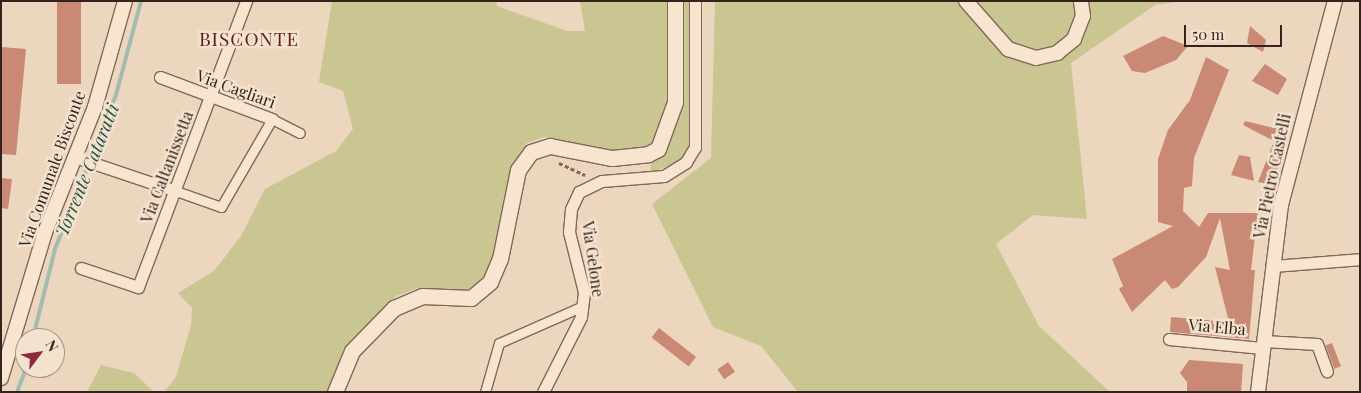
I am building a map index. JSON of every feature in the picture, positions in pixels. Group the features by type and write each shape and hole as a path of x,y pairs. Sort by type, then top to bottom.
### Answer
{"main road":[{"path":"336,392 352,351 394,308 422,296 471,298 490,282 500,259 518,170 531,152 550,146 618,158 658,149 675,102 675,1"}],"street":[{"name":"Via Comunale Bisconte","path":"1,378 45,232 79,158 125,1"},
{"name":"Via Caltanissetta","path":"81,268 138,287 176,191 245,1"},
{"name":"Via Gelone","path":"543,392 574,336 583,306 569,232 571,209 579,192 602,180 664,176 686,162 695,147 694,1"},
{"path":"966,1 1008,49 1036,58 1057,54 1074,39 1083,16 1081,1"},
{"name":"Via Pietro Castelli","path":"1258,392 1272,266 1284,188 1335,1"},
{"name":"Via Cagliari","path":"160,78 210,98 272,119 300,133"},
{"path":"79,158 221,207 272,119"},
{"path":"1272,266 1360,259"},
{"path":"485,392 499,343 549,317 583,306"},
{"name":"Via Elba","path":"1169,339 1263,345 1317,344 1327,371"}],"shaded area":[{"path":"332,1 496,1 497,6 567,31 585,31 580,1 669,1 670,98 653,147 615,152 544,137 527,143 511,170 499,243 487,275 467,290 418,288 396,296 343,351 329,392 164,392 176,377 191,325 192,308 178,293 214,271 241,236 265,189 336,151 353,129 343,91 319,82"},
{"path":"689,1 691,140 681,161 651,173 650,161 663,153 682,95 683,2"},
{"path":"715,1 1183,1 1155,5 1071,63 1087,219 1033,215 996,244 1039,326 1110,392 798,392 761,346 713,327 652,204 711,158"},
{"path":"101,365 134,373 154,392 87,392"}],"building":[{"path":"57,1 81,1 81,84 57,84"},
{"path":"1250,26 1266,40 1263,52 1247,43"},
{"path":"1163,36 1188,46 1176,60 1145,73 1132,71 1123,56"},
{"path":"1,47 26,49 16,155 1,154"},
{"path":"1206,57 1229,70 1194,158 1192,186 1184,188 1183,211 1199,227 1208,213 1258,213 1251,270 1255,270 1249,339 1170,332 1171,317 1229,322 1215,267 1230,270 1220,218 1206,257 1178,287 1172,289 1165,280 1132,312 1119,289 1123,286 1112,259 1173,226 1158,222 1158,159 1168,130 1190,100"},
{"path":"1265,64 1287,79 1278,95 1252,81"},
{"path":"1278,118 1290,121 1273,185 1258,182 1274,141 1243,125 1245,121 1274,128"},
{"path":"1239,155 1250,157 1254,181 1231,175"},
{"path":"1,178 12,179 8,209 1,208"},
{"path":"659,328 696,357 689,366 652,337"},
{"path":"1332,343 1341,366 1334,369 1325,346"},
{"path":"1189,360 1243,364 1241,392 1187,392 1187,382 1180,373"},
{"path":"728,362 735,372 724,379 717,369"}],"waterway":[{"name":"Torrente Cataratti","path":"35,328 55,249 116,95 141,1"},
{"name":"Torrente Cataratti","path":"17,392 22,378"}],"district":[{"name":"BISCONTE","path":"249,39"}]}
